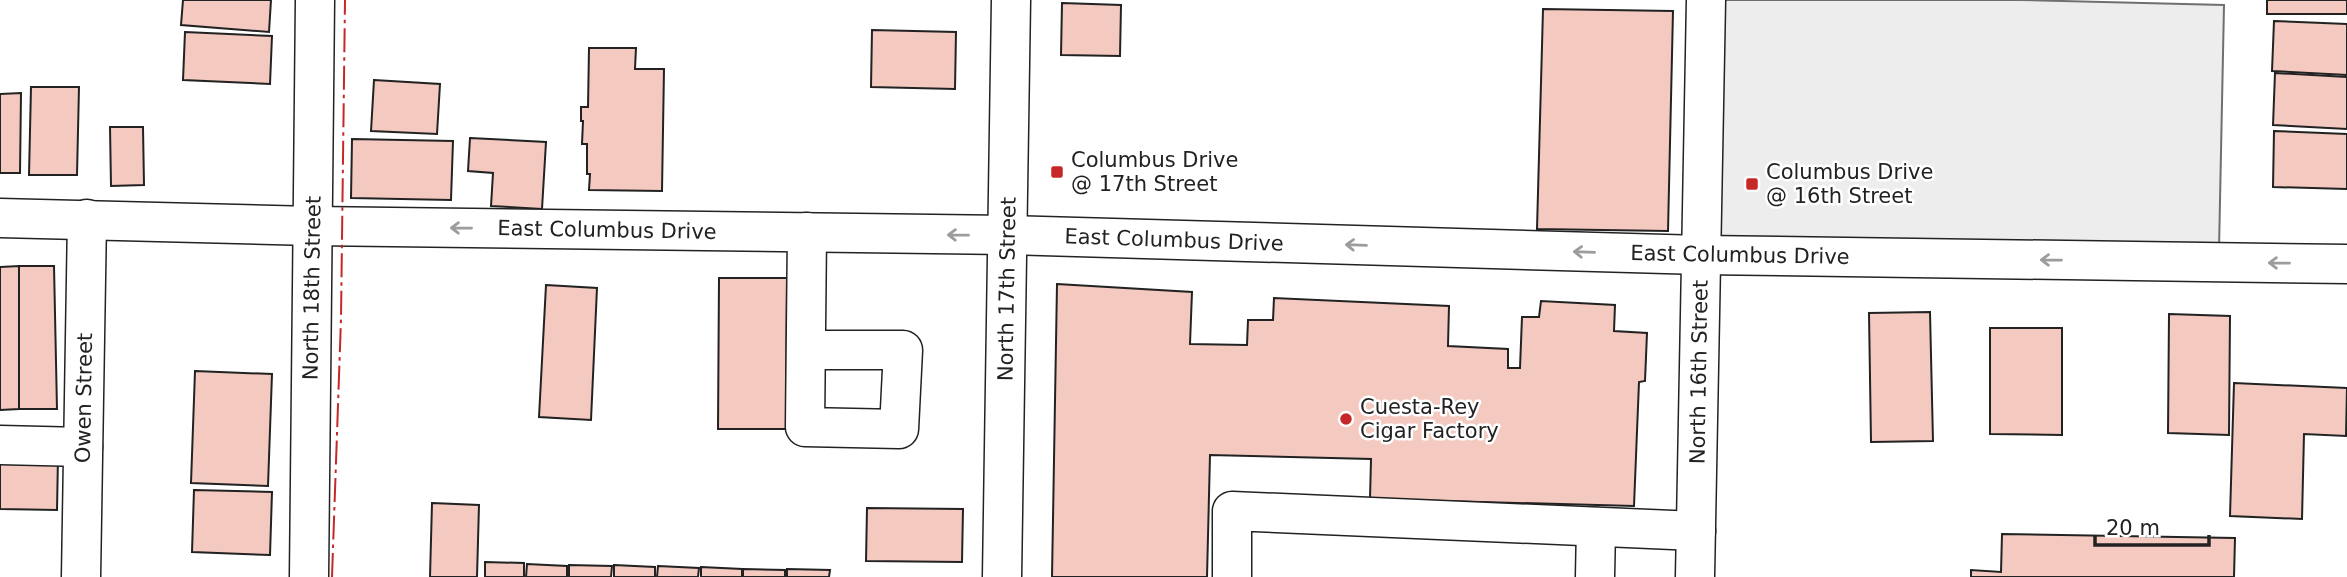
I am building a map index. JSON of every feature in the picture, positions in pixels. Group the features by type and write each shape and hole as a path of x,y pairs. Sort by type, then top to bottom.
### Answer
{"main road":[{"name":"North 18th Street","path":"309,577 315,0"},
{"name":"North 17th Street","path":"1002,577 1012,0"},
{"name":"North 16th Street","path":"1695,577 1706,0"},
{"name":"East Columbus Drive","path":"0,218 312,226 1008,235 1701,255 2347,264"},
{"name":"Owen Street","path":"81,577 87,219"},
{"path":"806,349 807,232"},
{"path":"0,445 83,447"},
{"path":"1232,577 1232,511 1696,531"},
{"path":"1595,577 1596,527"}],"shaded area":[{"path":"1712,0 2021,0 2224,5 2219,250 1708,241"}],"building":[{"path":"183,0 271,0 269,32 181,25"},
{"path":"2267,0 2347,0 2347,14 2267,14"},
{"path":"1062,3 1121,5 1120,56 1061,55"},
{"path":"1543,9 1673,11 1668,231 1537,229"},
{"path":"2274,21 2347,24 2347,75 2272,71"},
{"path":"872,30 956,32 955,89 871,87"},
{"path":"185,32 272,36 270,84 183,80"},
{"path":"589,48 636,48 635,69 664,69 662,191 589,190 587,144 582,144 581,107 588,107"},
{"path":"2275,73 2347,77 2347,129 2273,125"},
{"path":"374,80 440,84 437,134 371,131"},
{"path":"31,87 79,87 77,175 29,175"},
{"path":"21,93 20,173 0,173 0,94"},
{"path":"110,127 143,127 144,185 111,186"},
{"path":"2274,131 2347,134 2347,189 2273,187"},
{"path":"470,138 546,142 542,209 491,206 493,173 468,171"},
{"path":"352,139 453,141 451,200 351,198"},
{"path":"19,266 54,266 57,409 19,409"},
{"path":"19,266 19,409 0,410 0,267"},
{"path":"719,278 787,278 786,429 718,429"},
{"name":"Cuesta-Rey Cigar Factory","path":"1057,284 1192,292 1190,344 1247,345 1248,320 1273,320 1274,298 1449,306 1448,346 1508,349 1508,368 1520,368 1522,317 1539,317 1541,301 1615,305 1614,331 1647,333 1645,381 1639,382 1634,506 1370,499 1371,459 1210,455 1207,577 1052,577"},
{"path":"546,285 597,288 591,420 539,417"},
{"path":"1930,312 1933,441 1871,442 1869,313"},
{"path":"2169,314 2230,316 2229,435 2168,433"},
{"path":"1990,328 2062,328 2062,435 1990,434"},
{"path":"195,371 272,374 268,486 191,483"},
{"path":"2234,383 2347,388 2346,436 2304,434 2302,519 2230,516"},
{"path":"0,456 58,457 57,510 0,509"},
{"path":"194,490 272,492 270,555 192,552"},
{"path":"432,503 479,505 477,577 430,577"},
{"path":"867,508 963,509 962,562 866,561"},
{"path":"2002,534 2235,538 2234,577 1971,577 1971,570 2001,572"},
{"path":"485,562 524,563 524,577 485,577"},
{"path":"527,564 567,566 567,577 526,577"},
{"path":"569,565 612,566 611,577 569,577"},
{"path":"614,565 655,567 655,577 614,577"},
{"path":"658,566 699,568 698,577 657,577"},
{"path":"701,567 742,569 742,577 701,577"},
{"path":"743,569 785,570 785,577 743,577"},
{"path":"787,569 830,570 829,577 787,577"}],"power":[{"path":"332,577 341,319 345,0"}],"place":[{"name":"Columbus Drive @ 17th Street","path":"1057,172"},
{"name":"Columbus Drive @ 16th Street","path":"1752,184"},
{"name":"Cuesta-Rey Cigar Factory","path":"1346,419"}]}
